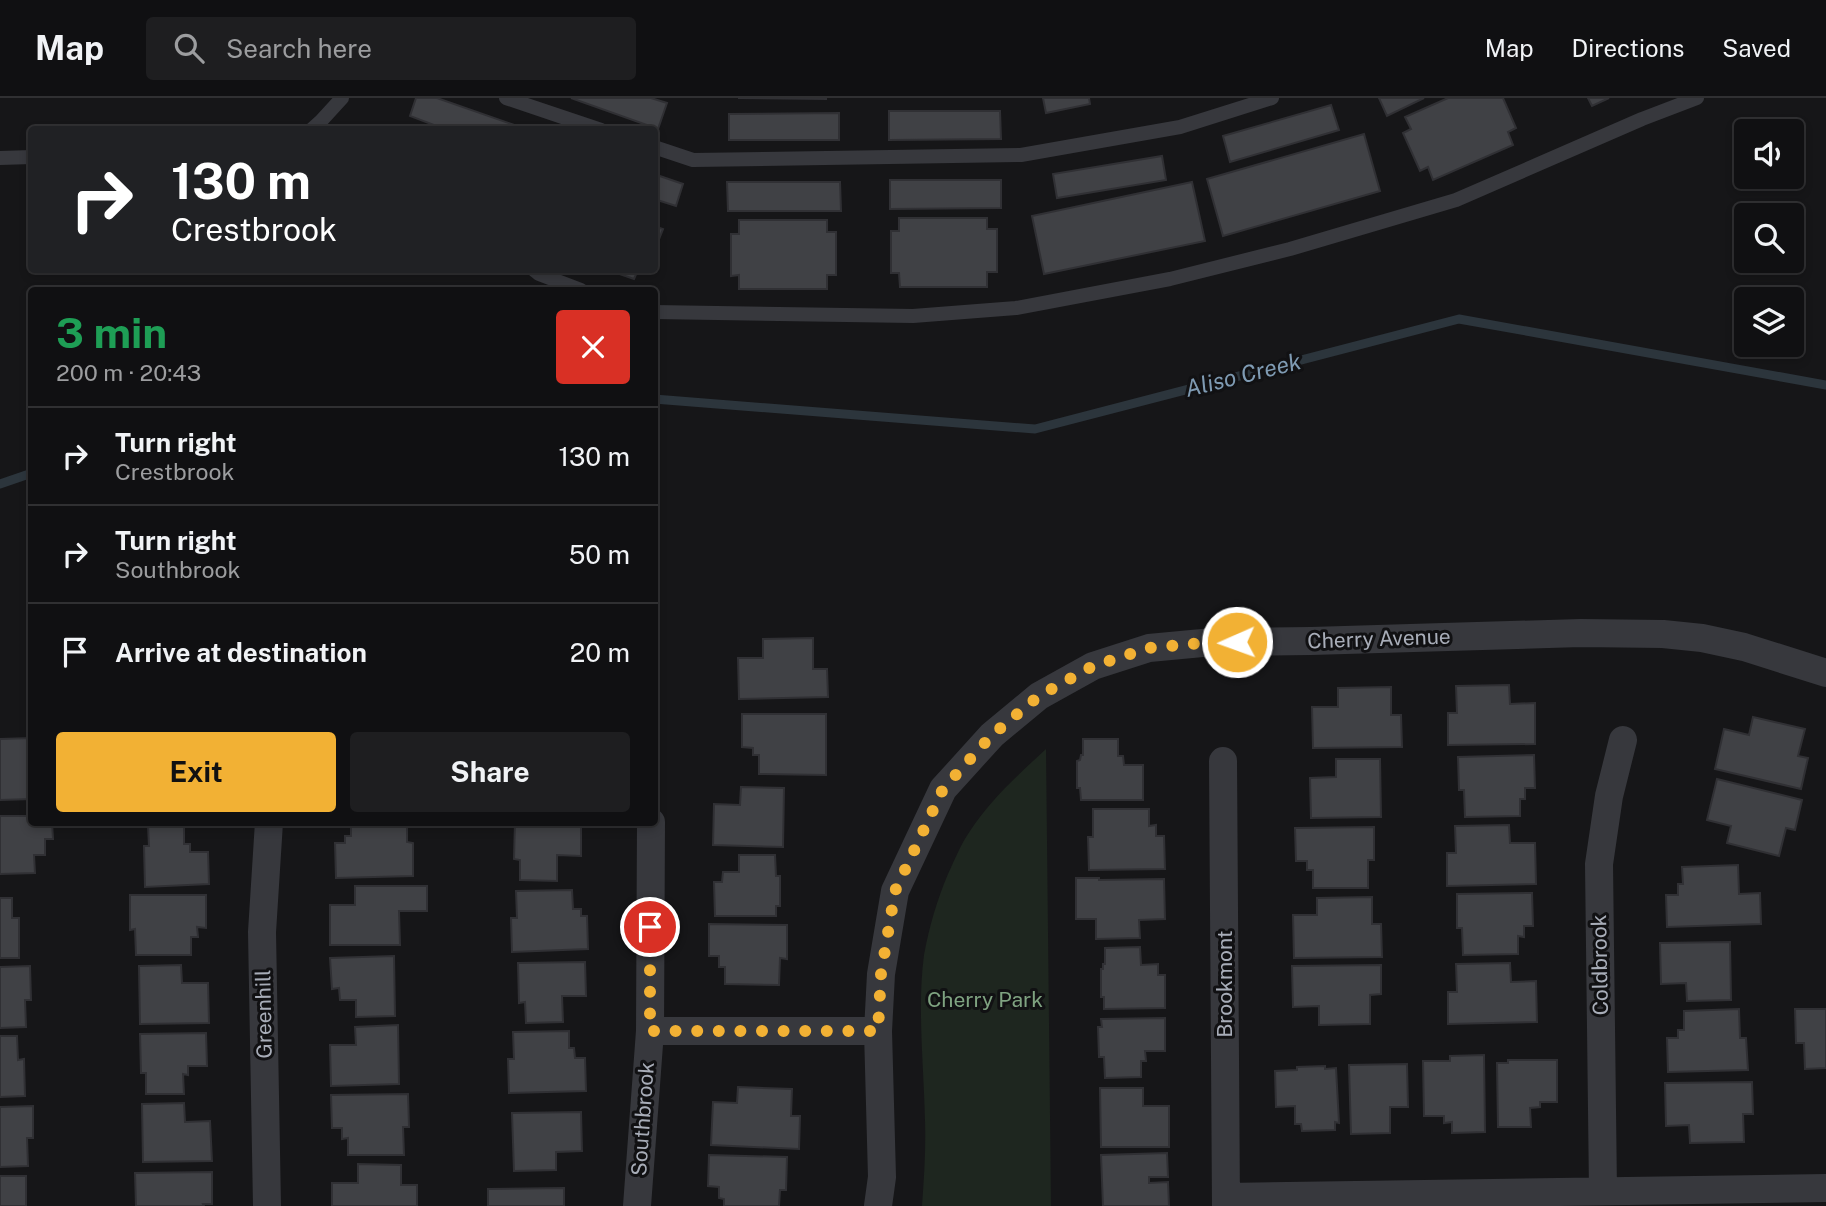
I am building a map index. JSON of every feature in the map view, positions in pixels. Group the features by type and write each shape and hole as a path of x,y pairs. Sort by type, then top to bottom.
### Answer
{"street":[{"name":"Cherry Avenue","path":"878,1206 882,1177 878,1031 881,974 895,891 943,789 992,735 1039,696 1093,666 1149,648 1213,642 1581,633 1663,634 1702,638 1744,647 1826,673"},
{"name":"Coldbrook","path":"1603,1191 1599,864 1609,796 1623,740"},
{"name":"Brookmont","path":"1223,761 1226,1201"},
{"name":"Greenhill","path":"267,1206 262,932 269,826"},
{"name":"Southbrook","path":"637,1206 650,1031 651,826"},
{"path":"650,1031 878,1031"},
{"path":"1226,1201 1826,1188"}],"lane":[{"path":"315,126 342,98"},
{"path":"506,98 563,124"},
{"path":"658,148 693,160 1021,155 1180,127 1272,98"},
{"path":"658,312 914,316 1016,308 1170,279 1290,249 1457,200 1642,119 1697,98"},
{"path":"0,158 28,157"},
{"path":"538,273 573,287"}],"green space":[{"name":"Cherry Park","path":"1046,749 1051,1206 922,1206 925,1132 921,995 924,955 931,924 948,874 970,831 996,798"}],"building":[{"path":"416,98 437,98 517,126 436,126 410,116"},
{"path":"571,98 651,98 667,103 658,129 658,126 650,126"},
{"path":"738,98 826,98 826,99"},
{"path":"1043,98 1089,98 1090,104 1046,113"},
{"path":"1379,98 1424,98 1387,116"},
{"path":"1448,98 1503,98 1516,128 1508,132 1513,145 1433,180 1428,167 1420,171 1403,133 1411,129 1405,117"},
{"path":"1588,98 1609,98 1592,106"},
{"path":"1331,105 1339,130 1230,162 1223,136"},
{"path":"889,111 1000,111 1001,139 889,140"},
{"path":"839,113 839,140 729,140 729,114"},
{"path":"1364,134 1380,191 1223,236 1207,179"},
{"path":"1162,156 1166,180 1057,198 1053,174"},
{"path":"658,175 683,184 676,206 658,200"},
{"path":"890,180 1001,180 1001,208 890,209"},
{"path":"727,182 840,182 841,211 728,211"},
{"path":"1192,182 1205,241 1044,274 1032,216"},
{"path":"899,218 987,218 987,229 997,229 997,272 987,272 987,287 900,287 899,273 891,273 891,231 899,231"},
{"path":"739,220 827,220 827,232 836,232 836,275 827,275 827,289 739,289 739,275 731,276 731,234 739,234"},
{"path":"658,227 663,229 658,242"},
{"path":"617,273 637,273 634,279"},
{"path":"813,638 813,669 827,669 828,697 739,699 738,658 763,658 763,639"},
{"path":"1509,685 1510,704 1535,703 1535,744 1448,745 1448,713 1457,713 1456,686"},
{"path":"1391,687 1391,715 1401,715 1402,747 1313,748 1312,707 1338,707 1338,688"},
{"path":"742,714 826,714 826,775 759,774 759,755 753,755 753,748 742,747"},
{"path":"1753,717 1805,729 1798,756 1808,758 1801,789 1715,769 1724,729 1749,735"},
{"path":"28,738 28,799 0,800 0,739"},
{"path":"1083,739 1118,739 1118,756 1123,756 1124,765 1143,765 1143,800 1081,800 1080,788 1077,788 1077,761 1083,755"},
{"path":"1534,755 1535,788 1525,788 1525,799 1520,799 1520,816 1465,817 1464,790 1459,790 1458,757"},
{"path":"1336,759 1380,759 1381,817 1311,818 1310,778 1336,777"},
{"path":"1717,779 1802,800 1795,830 1786,828 1779,856 1727,843 1731,826 1707,820"},
{"path":"741,787 784,788 783,847 713,845 714,804 740,805"},
{"path":"1093,809 1149,809 1149,826 1156,825 1156,836 1164,836 1165,869 1089,870 1088,837 1093,837"},
{"path":"0,816 28,816 28,826 52,826 53,839 45,839 45,855 34,855 35,873 0,874"},
{"path":"1509,825 1510,843 1535,843 1536,884 1447,886 1447,853 1456,853 1455,826"},
{"path":"148,826 184,826 184,844 190,844 190,852 208,852 209,884 145,887 144,846 149,846"},
{"path":"351,826 407,826 407,842 413,843 413,876 336,878 335,843 345,843 345,836 351,836"},
{"path":"515,826 581,826 581,856 557,855 557,881 520,880 520,860 514,859"},
{"path":"1374,827 1374,860 1368,860 1368,888 1313,888 1313,870 1307,870 1307,861 1296,861 1295,828"},
{"path":"739,855 775,855 776,876 780,876 780,906 776,906 776,916 715,916 714,882 722,882 723,872 739,872"},
{"path":"1738,865 1739,894 1760,893 1761,924 1667,927 1666,895 1678,895 1678,884 1683,884 1682,867"},
{"path":"1076,878 1164,879 1165,919 1139,920 1140,938 1096,939 1096,919 1076,919"},
{"path":"355,886 427,886 427,911 399,911 400,945 330,945 330,905 355,905"},
{"path":"572,890 573,909 581,909 581,916 587,916 588,949 512,952 511,918 517,918 516,891"},
{"path":"1532,893 1533,926 1524,926 1524,937 1518,936 1518,954 1463,955 1462,928 1457,928 1457,894"},
{"path":"130,895 206,895 206,928 197,927 198,937 191,937 191,955 136,955 135,929 130,930"},
{"path":"1372,897 1372,924 1381,924 1382,957 1294,958 1293,915 1317,915 1317,898"},
{"path":"0,898 12,898 12,918 19,918 19,958 0,958"},
{"path":"709,924 787,925 787,959 780,958 779,985 725,984 725,967 719,967 719,956 709,956"},
{"path":"1730,942 1731,1000 1687,1001 1686,983 1661,984 1660,943"},
{"path":"1140,947 1141,965 1158,964 1158,975 1165,975 1165,1008 1104,1009 1101,969 1105,964 1105,948"},
{"path":"394,956 395,1016 356,1017 356,1000 340,1000 339,988 332,989 330,958"},
{"path":"585,962 586,996 562,996 563,1022 526,1023 525,1002 519,1003 518,963"},
{"path":"1510,963 1511,982 1536,981 1537,1022 1448,1024 1448,992 1457,992 1456,964"},
{"path":"181,965 182,983 208,983 209,1023 140,1024 139,966"},
{"path":"1381,965 1381,994 1370,995 1370,1024 1319,1025 1319,1006 1293,1007 1292,966"},
{"path":"30,966 31,1000 25,1000 26,1027 0,1028 0,967"},
{"path":"1739,1009 1740,1038 1746,1038 1748,1070 1668,1072 1667,1038 1678,1038 1678,1030 1684,1030 1684,1011"},
{"path":"1795,1009 1826,1009 1826,1068 1805,1069 1804,1043 1796,1043"},
{"path":"1165,1018 1165,1051 1145,1051 1146,1061 1141,1061 1141,1077 1105,1078 1104,1057 1099,1057 1098,1027 1102,1027 1101,1019"},
{"path":"398,1025 399,1084 331,1086 330,1045 356,1045 355,1027"},
{"path":"569,1031 569,1048 574,1048 575,1058 585,1058 586,1091 509,1093 508,1059 514,1059 513,1032"},
{"path":"206,1033 207,1066 188,1066 188,1075 183,1074 184,1094 146,1094 146,1073 141,1073 140,1034"},
{"path":"0,1036 17,1036 18,1060 24,1059 25,1096 0,1097"},
{"path":"1484,1055 1485,1132 1452,1133 1452,1122 1444,1123 1444,1116 1424,1116 1423,1061 1450,1061 1450,1056"},
{"path":"1508,1060 1557,1060 1557,1102 1540,1102 1540,1107 1530,1108 1531,1127 1498,1127 1497,1063 1508,1063"},
{"path":"1407,1064 1408,1107 1390,1107 1390,1133 1351,1134 1349,1065"},
{"path":"1325,1066 1325,1069 1336,1068 1339,1123 1335,1122 1335,1130 1302,1131 1301,1124 1295,1124 1295,1106 1276,1107 1275,1071"},
{"path":"1752,1082 1753,1114 1743,1114 1744,1142 1690,1143 1689,1125 1666,1126 1665,1083"},
{"path":"738,1087 792,1089 791,1116 800,1116 799,1149 711,1145 713,1102 737,1103"},
{"path":"1100,1088 1143,1088 1143,1106 1169,1106 1169,1147 1101,1147"},
{"path":"408,1094 409,1127 403,1127 404,1155 348,1155 348,1138 342,1139 342,1128 332,1128 331,1095"},
{"path":"184,1103 185,1122 210,1121 212,1161 143,1162 142,1104"},
{"path":"33,1106 33,1138 27,1138 28,1166 0,1167 0,1107"},
{"path":"581,1112 582,1151 556,1152 556,1170 514,1171 512,1113"},
{"path":"1167,1153 1168,1177 1149,1177 1149,1183 1168,1182 1169,1206 1103,1206 1101,1155"},
{"path":"709,1155 787,1157 786,1190 780,1190 779,1206 724,1206 724,1199 719,1198 719,1187 708,1186"},
{"path":"358,1164 401,1165 401,1185 417,1185 417,1206 332,1206 332,1183 358,1183"},
{"path":"212,1172 212,1204 136,1206 135,1173"},
{"path":"0,1176 26,1176 26,1206 0,1206"},
{"path":"564,1188 564,1206 488,1206 488,1189"}],"waterway":[{"name":"Aliso Creek","path":"658,399 1035,429 1459,319 1826,385"},
{"name":"Aliso Creek","path":"0,484 28,474"}],"route":[{"path":"650,927 650,1031 878,1031 881,974 895,891 943,789 992,735 1039,696 1093,666 1149,648 1237,642"}]}
